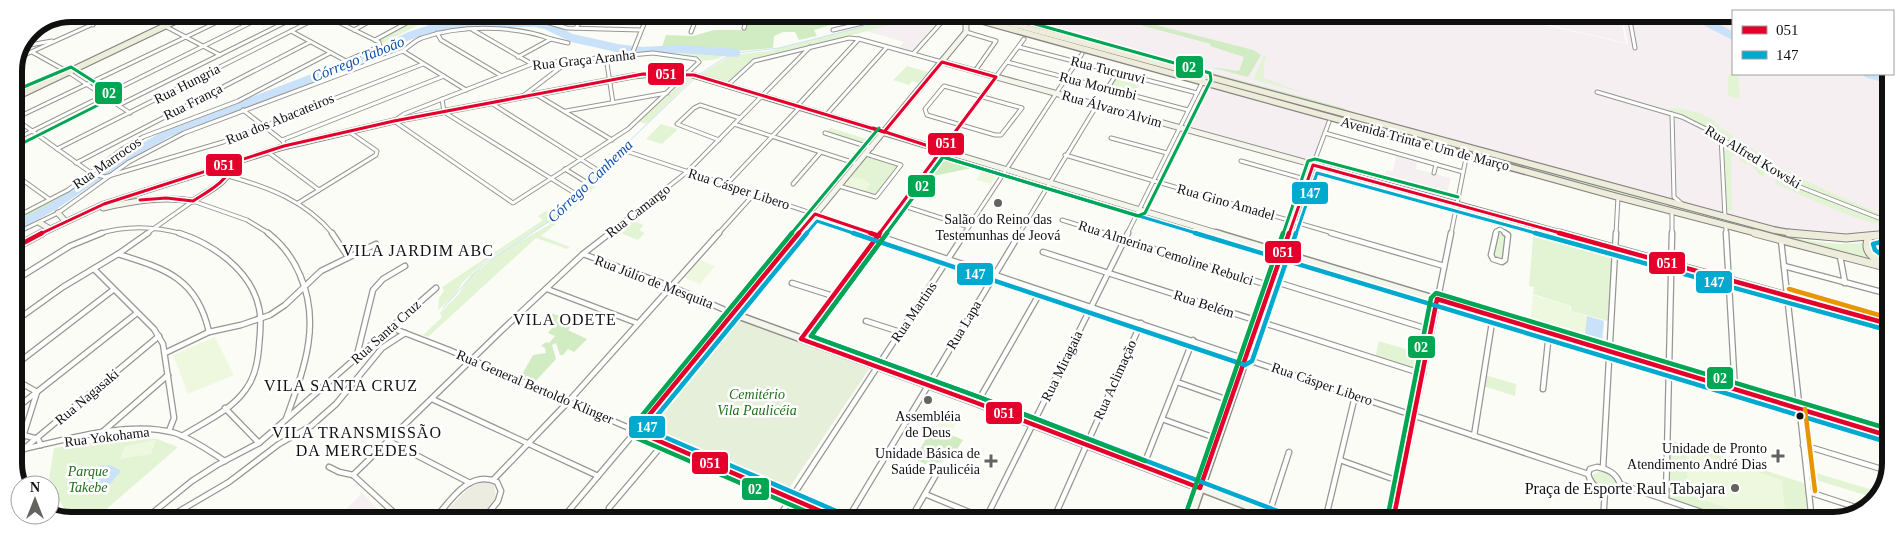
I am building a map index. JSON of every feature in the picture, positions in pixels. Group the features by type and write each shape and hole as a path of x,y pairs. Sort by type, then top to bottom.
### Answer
{"main road":[{"path":"22,94 175,22"},
{"path":"167,26 177,22"},
{"name":"Avenida Trinta e Um de Março","path":"988,22 1774,230 1813,238 1843,239 1879,236"},
{"name":"Avenida Trinta e Um de Março","path":"1004,22 1467,156 1882,266"},
{"path":"1869,237 1866,244 1868,252 1881,263"}],"street":[{"path":"25,55 97,22"},
{"path":"158,22 220,55"},
{"path":"22,114 218,22"},
{"path":"22,136 252,22"},
{"path":"119,105 286,22"},
{"name":"Rua Hungria","path":"57,149 309,22"},
{"path":"291,31 343,60 352,60 380,46 379,42 336,22"},
{"path":"354,30 368,22"},
{"path":"375,40 409,22"},
{"path":"546,22 567,28 641,30"},
{"path":"576,28 580,22"},
{"path":"632,54 644,22"},
{"path":"691,32 695,22"},
{"path":"744,28 746,22"},
{"path":"833,30 867,22"},
{"path":"913,54 942,22"},
{"path":"568,512 942,62 966,32 965,22"},
{"path":"1630,22 1635,48"},
{"path":"22,230 58,212 105,177 129,162 184,133 403,51 420,38 437,33 517,29 568,43"},
{"path":"473,30 532,64"},
{"path":"966,32 996,41 996,45 975,71"},
{"path":"437,33 441,40 449,46 501,76"},
{"path":"518,57 552,39"},
{"path":"728,85 754,61 810,46 844,39 859,39"},
{"path":"726,185 772,137 859,39"},
{"name":"Rua Álvaro Alvim","path":"859,39 1882,322"},
{"path":"31,45 59,40"},
{"path":"801,339 1024,40"},
{"name":"Rua França","path":"76,163 310,42"},
{"name":"Rua Camargo","path":"353,475 583,254 688,172 764,96 810,46"},
{"path":"827,114 887,46"},
{"name":"Rua Tucuruvi","path":"1018,47 1197,93"},
{"path":"403,51 466,90"},
{"path":"32,52 70,72 130,113"},
{"name":"Rua Marrocos","path":"22,213 68,190 92,174 121,150 143,137 231,104 330,53"},
{"name":"Rua Graça Aranha","path":"394,121 404,114 532,64 658,53 696,58 699,61 691,74"},
{"name":"Rua Martins","path":"783,512 1082,54"},
{"path":"606,57 612,103"},
{"path":"521,98 569,61"},
{"name":"Rua Morumbi","path":"1007,62 1108,87 1188,110"},
{"name":"Rua dos Abacateiros","path":"105,177 223,142 261,125 423,64"},
{"path":"1108,87 1118,72"},
{"path":"22,244 84,212 151,188 283,147 394,121 643,74 691,74 1882,434"},
{"path":"394,121 513,203 612,140 635,123 691,74"},
{"path":"282,140 444,76"},
{"name":"Rua Miragaia","path":"989,512 1204,79"},
{"path":"944,86 1022,108 1001,135 960,124 927,115 925,109 944,86"},
{"name":"Rua Alfred Kowski","path":"1597,92 1672,114 1699,125 1800,187 1881,219"},
{"path":"566,111 668,93"},
{"path":"537,95 612,140"},
{"path":"442,99 444,112 576,194"},
{"path":"492,104 596,170"},
{"name":"Rua Lapa","path":"852,512 1048,182 1097,104"},
{"path":"719,140 679,126 677,123 700,105 740,118"},
{"path":"243,110 282,140 283,147"},
{"path":"1672,114 1674,197 1688,208"},
{"path":"1192,512 1328,122"},
{"path":"22,124 92,174 105,177"},
{"path":"734,124 858,164"},
{"path":"298,203 376,155 376,151 348,131"},
{"path":"825,133 872,148"},
{"path":"1325,133 1463,172"},
{"path":"1111,138 1167,153"},
{"path":"1721,138 1725,217"},
{"path":"1395,512 1416,416 1431,330 1468,148"},
{"path":"268,152 319,190"},
{"name":"Rua Cásper Libero","path":"629,152 1588,474"},
{"path":"793,184 820,153"},
{"path":"839,186 876,197 901,165 866,154"},
{"name":"Rua Gino Amadel","path":"1065,155 1444,266"},
{"path":"1242,161 1308,180"},
{"path":"129,162 133,170"},
{"path":"23,316 63,287 118,254 228,176 233,170 234,162"},
{"path":"1434,173 1436,164"},
{"path":"565,169 586,182"},
{"path":"228,176 273,190 298,203 331,230 348,257"},
{"path":"22,180 49,199"},
{"path":"147,198 151,188"},
{"path":"494,479 568,402 754,194"},
{"path":"1603,468 1611,352 1618,197"},
{"path":"84,212 147,198 193,201 229,211 256,224 285,248 294,260 305,287 311,312 309,348 286,419"},
{"path":"900,205 969,228"},
{"path":"58,212 65,221"},
{"path":"1666,500 1672,212"},
{"path":"1503,230 1505,217"},
{"name":"Rua Almerina Cemoline Rebulci","path":"1062,220 1431,330"},
{"path":"40,223 50,229"},
{"path":"1726,226 1735,390"},
{"path":"23,276 70,246 95,235 120,228 155,227 183,235 224,255 242,273 249,283 258,304 261,320 259,352 253,376 245,392 226,408 182,436"},
{"path":"1503,230 1508,234 1505,260 1502,262 1494,260 1491,255 1496,231 1503,230"},
{"path":"1781,240 1811,512"},
{"path":"165,353 208,332 261,320 276,311 321,271 376,244"},
{"name":"Rua Belém","path":"1043,252 1423,374"},
{"path":"118,254 168,271 188,286 206,313 208,332"},
{"name":"Rua Júlio de Mesquita","path":"583,254 670,286 734,314 1087,444 1265,512"},
{"path":"1840,256 1845,283"},
{"path":"356,359 373,290 383,279 405,266"},
{"path":"1784,266 1882,292"},
{"path":"94,269 159,336 165,353 174,418 169,431"},
{"path":"792,283 834,296"},
{"name":"Rua Santa Cruz","path":"154,512 178,491 225,461 258,443 436,288"},
{"path":"547,289 637,323"},
{"path":"23,359 113,290"},
{"path":"977,403 1041,291"},
{"path":"23,403 137,313"},
{"path":"1474,436 1493,316"},
{"path":"866,320 900,332"},
{"name":"Rua Aclimação","path":"1057,512 1141,323"},
{"name":"Rua General Bertoldo Klinger","path":"392,328 471,360 822,512"},
{"path":"178,512 229,482 279,444 311,426 336,404 382,348 405,333"},
{"path":"1544,389 1549,333"},
{"name":"Rua Nagasaki","path":"24,449 159,336"},
{"path":"1143,467 1193,340"},
{"path":"99,434 168,375"},
{"path":"1177,382 1231,401"},
{"path":"23,384 36,392"},
{"path":"36,392 23,435 38,438 41,445"},
{"path":"1327,512 1355,396"},
{"path":"432,399 598,476"},
{"path":"226,408 258,443"},
{"path":"1162,419 1218,438"},
{"name":"Rua Yokohama","path":"24,449 99,434 169,431 182,436 225,461"},
{"path":"389,441 470,483"},
{"path":"609,508 664,443"},
{"path":"1803,445 1881,469"},
{"path":"1271,512 1289,452"},
{"path":"1340,460 1401,482"},
{"path":"329,467 353,475 390,512"},
{"path":"1593,468 1603,468 1616,475 1620,484 1618,490 1605,492 1592,484 1588,474 1593,468"},
{"path":"915,512 937,473"},
{"path":"442,512 470,483 485,478 494,479 499,483 501,490 500,497 489,512"},
{"path":"1620,484 1700,512"},
{"path":"1604,512 1605,492"},
{"path":"1809,492 1854,507"},
{"path":"925,494 967,512"}],"shaded area":[{"path":"903,22 937,22 911,52 898,49 904,42 866,31"},
{"path":"1012,22 1532,22 1628,44 1623,22 1732,22 1732,75 1881,75 1881,229 1863,234 1833,237 1770,226"},
{"path":"1536,22 1622,22 1626,43"},
{"path":"1205,88 1217,89 1329,120 1312,162 1188,126 1186,124"},
{"path":"1396,156 1417,162 1416,169 1451,178 1445,199 1383,181 1386,170 1393,171"},
{"path":"484,482 494,485 496,497 485,512 445,512 466,491 472,486"},
{"path":"362,493 381,512 344,512"}],"green space":[{"path":"412,22 424,22 384,43 378,40"},
{"path":"841,22 814,30 817,36 799,40 795,32 783,32 774,36 773,48 725,52 662,47 666,35 693,36 714,30 744,30 748,23"},
{"path":"882,22 902,22 749,62 726,84 700,75 731,55 768,51"},
{"path":"1015,22 1029,22 1343,108 1367,118"},
{"path":"1129,22 1144,22 1253,50 1261,55 1248,77 1210,67 1239,71 1244,57 1210,46 1211,44"},
{"path":"684,50 726,54 718,59 703,61 699,57 665,51"},
{"path":"1263,56 1267,56 1263,66 1264,78 1304,93 1255,80 1254,78"},
{"path":"907,66 928,72 918,83 912,81 909,85 893,80"},
{"path":"1732,66 1732,75 1738,75 1740,99 1728,96 1730,69"},
{"path":"1119,72 1143,79 1134,94 1109,87"},
{"path":"689,76 694,77 649,122 645,124 639,121"},
{"path":"1221,83 1462,150 1461,152 1219,85"},
{"path":"1676,108 1703,114 1705,117 1713,119 1721,128 1772,162 1771,169 1711,128 1668,110"},
{"path":"661,124 678,129 662,144 646,139"},
{"path":"831,128 873,141 869,146 826,132"},
{"path":"1729,144 1766,169 1763,178 1752,166 1740,161 1739,157 1731,155 1732,211 1726,209 1724,151"},
{"path":"623,153 585,197 541,236 570,247 567,249 536,238 428,337 423,335 442,317 440,313 458,295 471,275 508,248 549,225 558,216 483,263 462,283 455,295 438,310 439,298 444,291 442,287 543,220 538,216 546,211 555,215 575,197 608,157 616,154 559,216 618,154"},
{"path":"1478,154 1660,203 1659,206 1478,157"},
{"path":"867,157 900,165 875,197 841,186"},
{"path":"962,157 986,165 924,178 933,164"},
{"path":"985,166 999,171 991,184 976,180"},
{"path":"1780,167 1881,216 1832,199 1777,173"},
{"path":"1775,175 1797,187 1881,221 1881,224 1850,216 1776,184"},
{"path":"851,177 863,179 870,184 866,190 857,190 843,185"},
{"path":"57,197 60,200 22,221 22,216"},
{"path":"1668,204 1804,240 1840,244 1865,243 1881,265 1668,208"},
{"path":"630,220 644,225 639,230 645,233 638,240 615,231"},
{"path":"1534,226 1615,248 1611,322 1571,311 1571,306 1533,294 1534,287 1529,286"},
{"path":"1498,230 1507,232 1503,261 1494,258"},
{"path":"1881,238 1881,261 1869,248 1871,241"},
{"path":"698,259 715,266 700,284 682,277"},
{"path":"1533,295 1570,306 1570,311 1604,321 1603,340 1600,340 1600,344 1560,332 1559,336 1530,327"},
{"path":"550,313 560,316 556,321 571,327 568,330 587,339 574,352 568,349 563,355 560,355 556,343 552,345 556,359 533,384 520,378 533,355 546,353 545,348 541,346 546,342 549,343 555,336 548,333 556,323 544,318"},
{"name":"Cemitério Vila Paulicéia","path":"735,318 869,369 786,493 642,430"},
{"path":"215,337 234,375 188,394 173,355"},
{"path":"1379,341 1425,355 1422,373 1375,358"},
{"path":"1485,375 1516,384 1515,396 1483,386"},
{"path":"947,409 961,414 952,431 938,426"},
{"path":"933,427 963,440 952,457 930,466 914,459"},
{"name":"Parque Takebe","path":"127,437 157,439 178,447 103,512 63,511 65,509 60,502 60,475 50,475 54,448"},
{"path":"156,440 151,454 120,459 125,446"},
{"name":"Praça de Esporte Raul Tabajara","path":"1670,440 1804,483 1807,512 1707,512 1669,499"},
{"name":"Praça de Esporte Raul Tabajara","path":"1686,449 1782,480 1785,512 1740,512 1688,495"},
{"path":"1600,471 1608,474 1615,482 1613,487 1604,488 1595,481 1593,475"},
{"path":"1816,473 1873,490 1869,496 1816,480"}],"water":[{"path":"1587,316 1604,321 1602,339 1585,334"},
{"path":"110,465 121,471 110,484 88,483 97,466"}],"waterway":[{"name":"Córrego Taboão","path":"700,74 724,58 736,53 779,48 881,22"},
{"path":"1706,22 1732,35"},
{"name":"Córrego Taboão","path":"22,223 54,206 128,156 168,133 362,59 409,36 433,28 503,23 535,23 545,25 572,38 617,48 642,51 682,49 736,53"},
{"path":"1872,75 1881,78"},
{"name":"Córrego Canhema","path":"443,308 481,266 559,215 619,151 695,78"}],"transit line":[{"name":"02","path":"1028,22 1210,73 1211,80 1145,213 1138,216 943,157 811,336 979,397 1145,461"},
{"name":"051","path":"884,132 942,62 996,77 801,339 977,403 1200,488 1313,165 1882,322"},
{"name":"02","path":"22,88 71,67 107,90 109,94 106,101 22,143"},
{"name":"051","path":"22,244 65,221 104,204 284,146 394,121 643,74 694,75 884,132"},
{"name":"051","path":"873,128 941,150"},
{"name":"02","path":"807,512 634,437 630,430 879,128"},
{"name":"147","path":"1280,512 979,397 811,336 943,157 1882,440"},
{"name":"02","path":"1186,512 1308,161 1315,159 1458,197"},
{"name":"051","path":"140,200 166,198 193,201 212,190 223,180 232,169 234,162"},
{"name":"147","path":"838,512 646,429 817,221 1245,365 1252,361 1317,173 1882,329"},
{"name":"051","path":"823,512 636,431 815,214 879,236"},
{"name":"147","path":"1881,242 1873,244 1875,250 1881,255"},
{"path":"1789,289 1882,316"},
{"name":"02","path":"1389,512 1431,298 1436,293 1882,427"},
{"name":"051","path":"1395,512 1437,299 1882,434"},
{"path":"1805,409 1815,491"}],"place":[{"name":"Salão do Reino das Testemunhas de Jeová","path":"998,203"},
{"name":"Assembléia de Deus","path":"928,400"},
{"name":"Unidade de Pronto Atendimento André Dias","path":"1778,456"},
{"name":"Unidade Básica de Saúde Paulicéia","path":"991,461"},
{"name":"Praça de Esporte Raul Tabajara","path":"1735,488"}],"district":[{"name":"VILA JARDIM ABC","path":"418,250"},
{"name":"VILA ODETE","path":"565,319"},
{"name":"VILA SANTA CRUZ","path":"341,385"},
{"name":"VILA TRANSMISSÃO DA MERCEDES","path":"357,441"}]}
